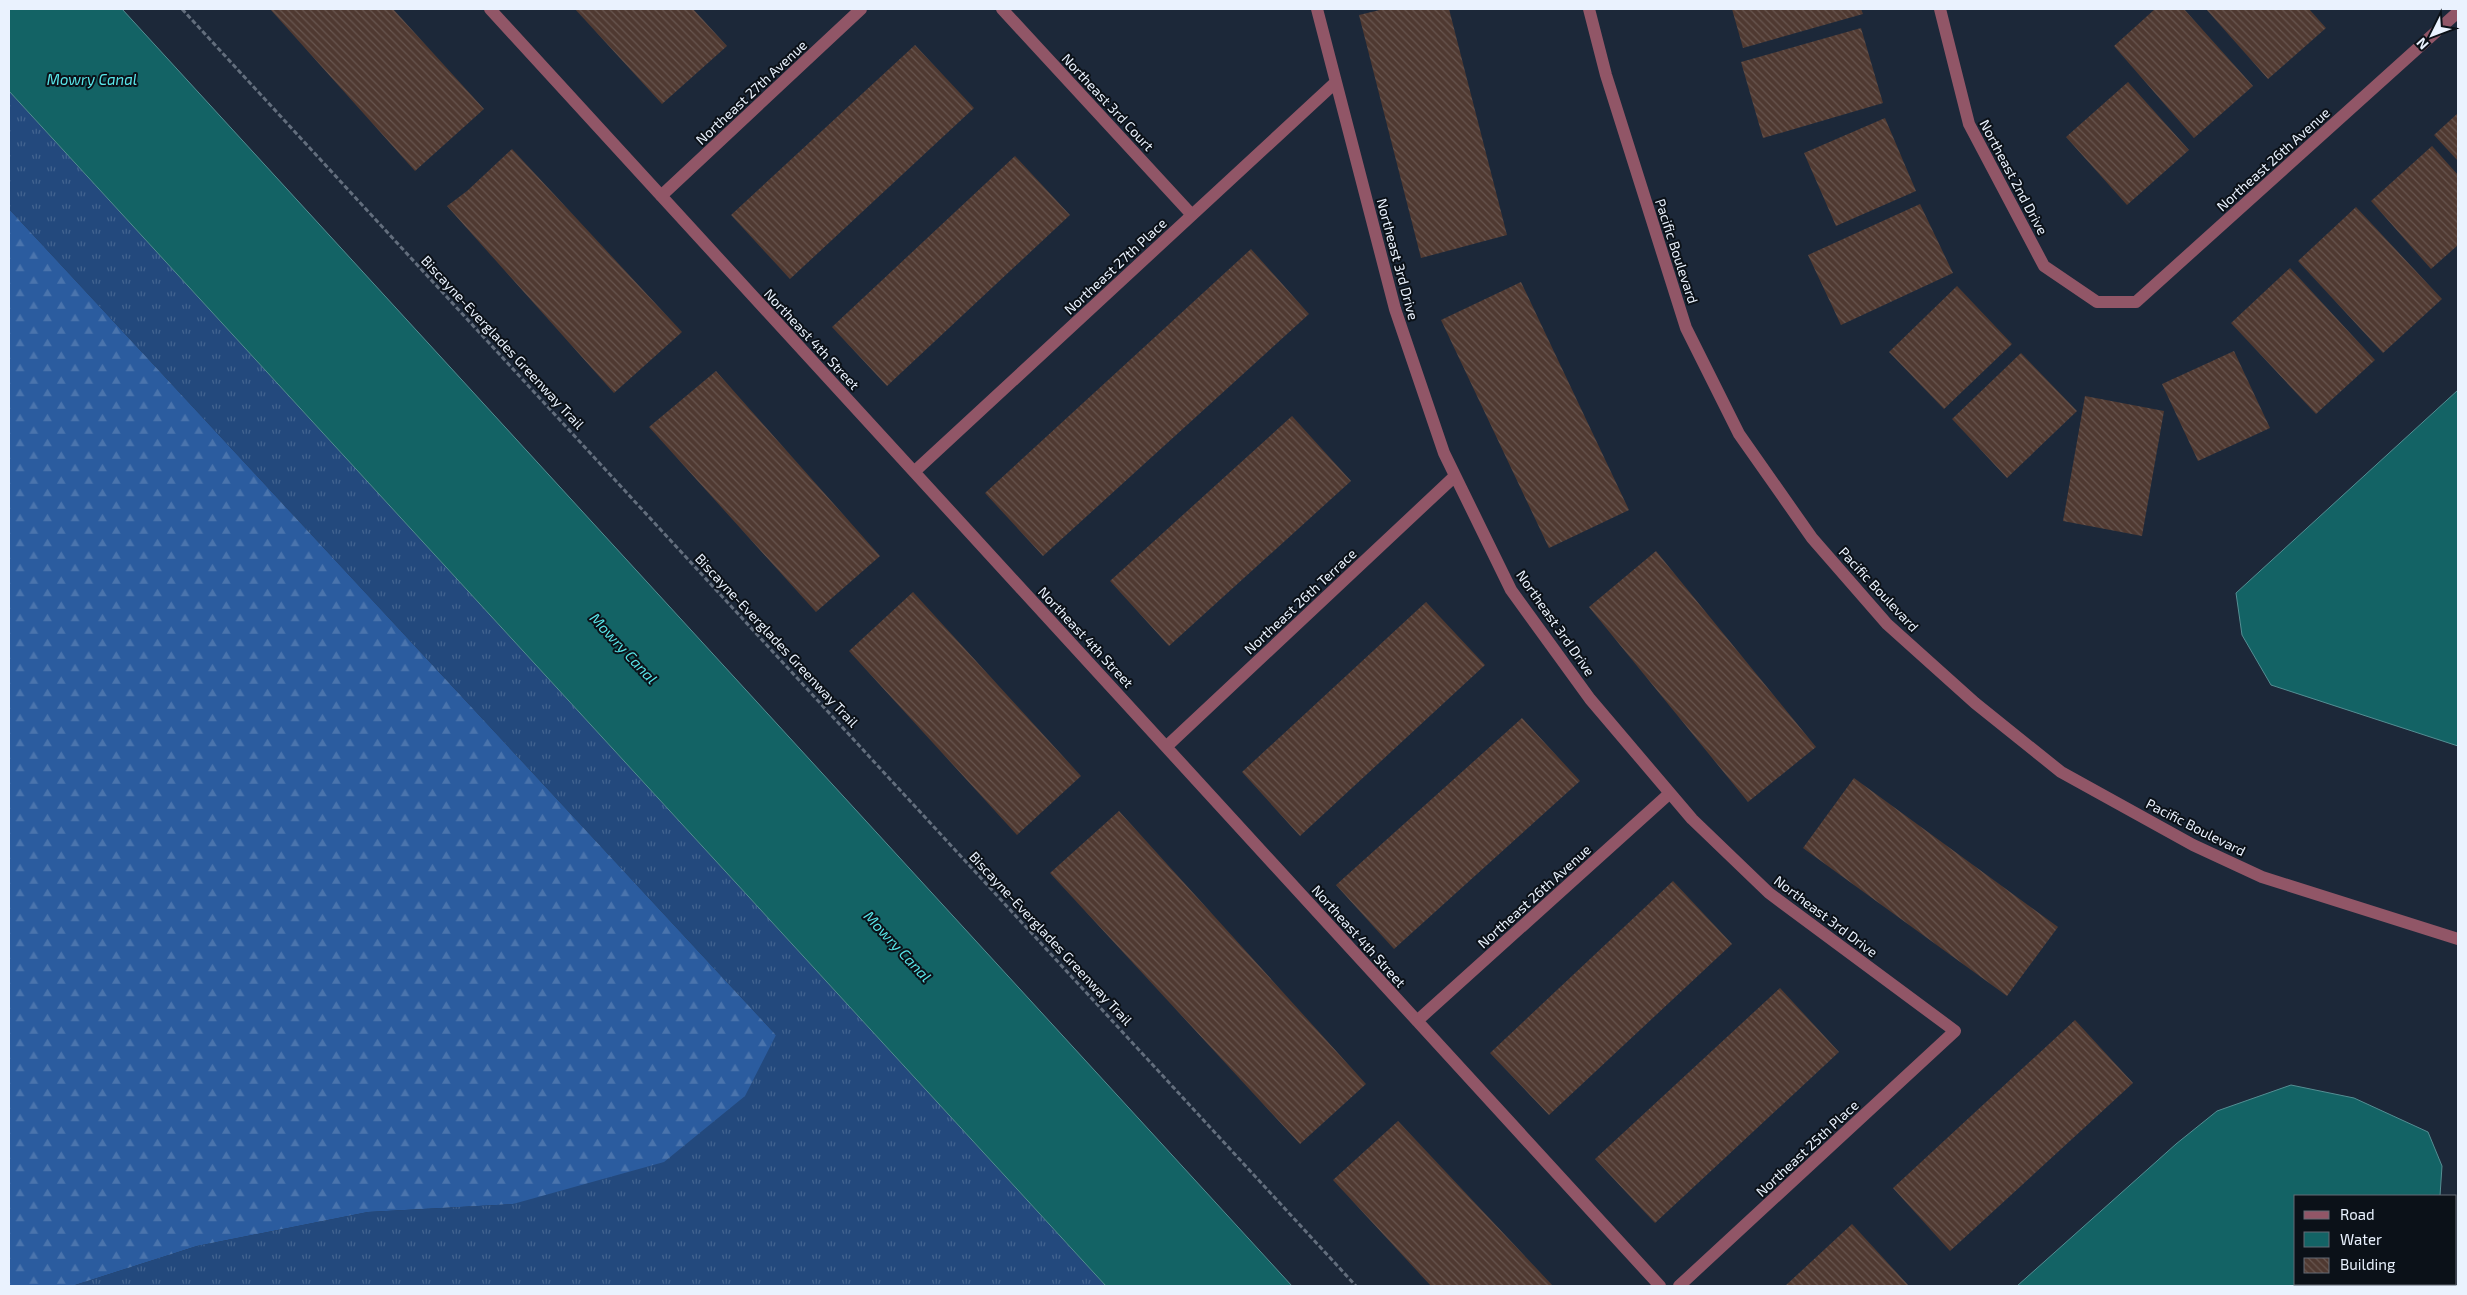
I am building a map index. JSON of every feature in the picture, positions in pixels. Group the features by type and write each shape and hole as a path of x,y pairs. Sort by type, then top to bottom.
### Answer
{"street":[{"name":"Northeast 4th Street","path":"490,9 1660,1286"},
{"name":"Northeast 27th Avenue","path":"661,196 861,9"},
{"name":"Northeast 3rd Court","path":"1002,9 1192,215"},
{"name":"Northeast 3rd Drive","path":"1317,9 1395,309 1444,453 1512,590 1590,699 1692,819 1769,893 1955,1031"},
{"name":"Pacific Boulevard","path":"1589,9 1606,74 1686,328 1739,434 1812,538 1887,624 1975,703 2061,772 2078,782 2193,845 2262,877 2458,939"},
{"name":"Northeast 2nd Drive","path":"1940,9 1969,124 2044,266 2097,302"},
{"name":"Northeast 26th Avenue","path":"2097,302 2136,302 2458,12"},
{"name":"Northeast 27th Place","path":"914,472 1336,82"},
{"name":"Northeast 26th Terrace","path":"1166,747 1455,476"},
{"name":"Northeast 26th Avenue","path":"1417,1021 1670,793"},
{"name":"Northeast 25th Place","path":"1679,1286 1955,1031"}],"path":[{"name":"Biscayne-Everglades Greenway Trail","path":"182,9 1356,1286"}],"green space":[{"path":"9,91 1106,1286 72,1286 197,1246 368,1212 513,1204 776,1035 9,209"},
{"path":"9,209 776,1035 745,1096 664,1162 513,1204 368,1212 197,1246 72,1286 9,1286"}],"water":[{"name":"Mowry Canal","path":"9,9 122,9 1292,1286 1106,1286 9,91"},
{"path":"2458,390 2458,746 2271,685 2242,635 2236,593"},
{"path":"2291,1085 2354,1098 2428,1132 2442,1166 2440,1195 2294,1195 2294,1285 2434,1286 2017,1286 2176,1144 2217,1111"}],"building":[{"path":"270,9 393,9 484,109 415,171"},
{"path":"575,9 693,9 727,46 662,104"},
{"path":"1384,9 1449,9 1507,235 1421,258 1359,15"},
{"path":"1732,9 1861,9 1863,14 1743,48"},
{"path":"2155,9 2184,9 2253,86 2194,138 2114,46"},
{"path":"2206,9 2309,9 2326,28 2268,79"},
{"path":"1861,28 1883,103 1763,138 1741,62"},
{"path":"915,45 974,108 790,279 731,215"},
{"path":"2128,82 2189,150 2127,205 2066,137"},
{"path":"2458,113 2458,161 2434,135"},
{"path":"1885,118 1916,191 1836,226 1804,153"},
{"path":"2432,146 2458,175 2458,245 2431,269 2371,201"},
{"path":"512,149 682,332 614,393 447,206 467,191"},
{"path":"1015,156 1070,215 887,386 832,327"},
{"path":"1920,204 1953,273 1841,325 1808,255"},
{"path":"2356,207 2442,299 2383,353 2298,261"},
{"path":"1251,249 1309,314 1043,556 985,493"},
{"path":"2290,268 2375,360 2316,414 2231,323"},
{"path":"1521,282 1629,510 1549,548 1441,320"},
{"path":"1957,286 2012,344 1944,409 1889,352"},
{"path":"2234,351 2270,428 2198,461 2162,384"},
{"path":"2021,353 2077,411 2007,478 1952,419"},
{"path":"716,371 880,556 816,612 649,427"},
{"path":"2085,396 2164,411 2142,536 2063,521"},
{"path":"1292,416 1351,481 1169,646 1110,581"},
{"path":"1656,551 1816,747 1748,802 1589,607"},
{"path":"913,592 1081,776 1017,835 849,651"},
{"path":"1426,602 1485,665 1300,836 1242,772"},
{"path":"1522,718 1580,781 1394,949 1336,885"},
{"path":"1854,778 2058,927 2007,996 1803,848"},
{"path":"1119,811 1366,1084 1300,1144 1050,873"},
{"path":"1673,881 1732,944 1549,1115 1490,1053"},
{"path":"1780,988 1839,1052 1655,1223 1595,1159"},
{"path":"2075,1020 2133,1083 1950,1251 1893,1188"},
{"path":"1398,1121 1553,1286 1431,1286 1333,1180"},
{"path":"1852,1224 1909,1286 1785,1286"}]}
